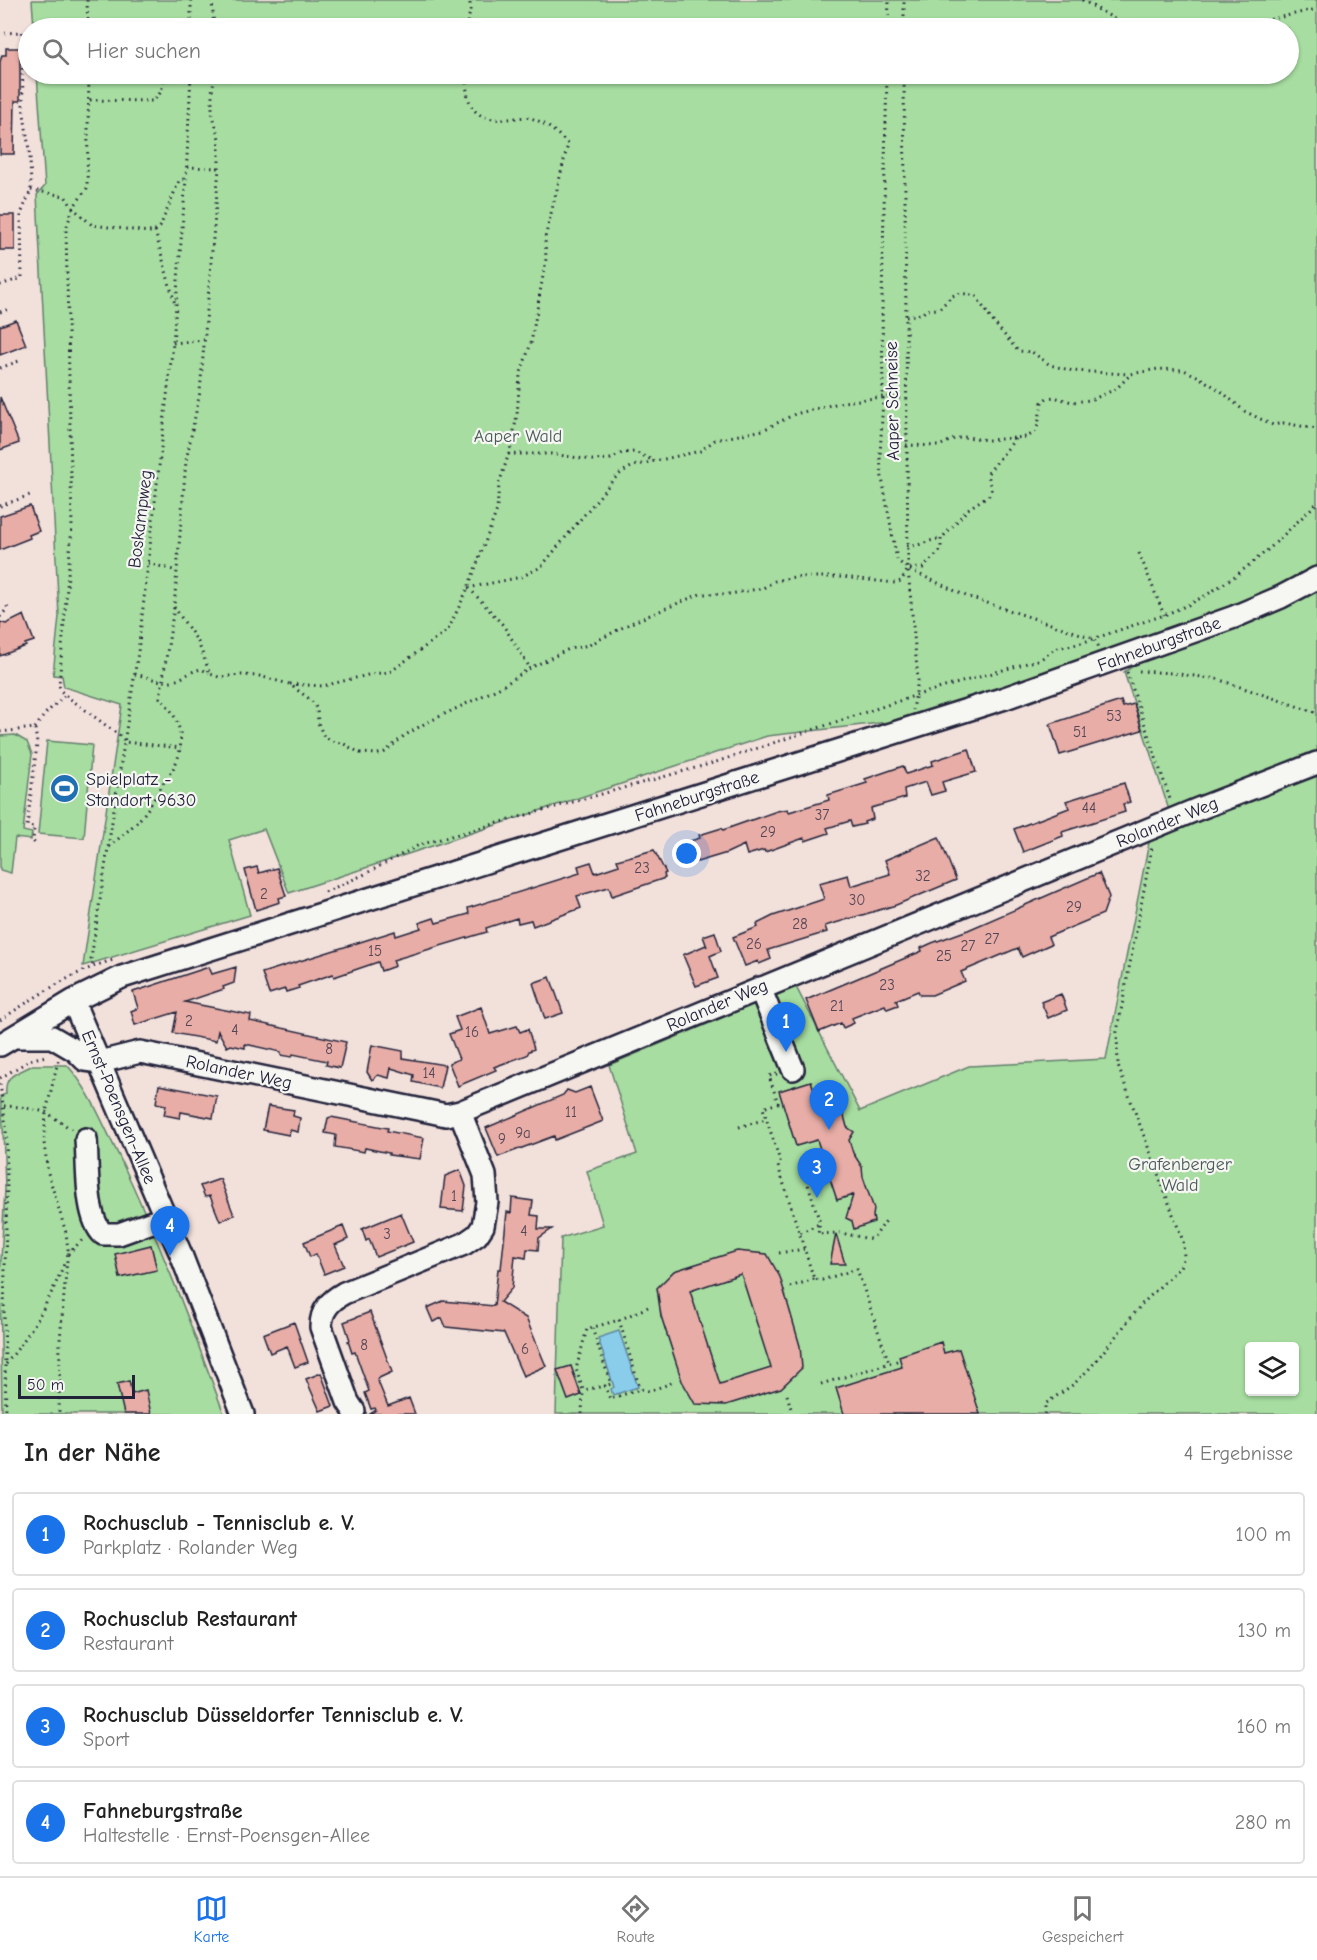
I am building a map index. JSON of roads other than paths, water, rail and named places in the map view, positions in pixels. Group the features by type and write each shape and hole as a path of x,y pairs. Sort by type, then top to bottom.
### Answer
{"street":[{"name":"Fahneburgstraße","path":"7,1041 73,1001 141,970 1050,683 1201,629 1281,597 1317,578"},
{"name":"Rolander Weg","path":"100,1062 140,1052 446,1115 460,1112 1092,852 1317,763"},
{"path":"760,988 793,1070"},
{"name":"Ernst-Poensgen-Allee","path":"73,1001 166,1217 211,1327 243,1414"},
{"path":"7,1041 52,1037 76,1051 85,1060 100,1062"},
{"path":"354,1412 348,1402 321,1327 323,1315 327,1306 344,1293 464,1244 477,1235 483,1226 487,1202 485,1175 460,1112"},
{"path":"87,1139 92,1209 98,1228 104,1234 119,1234 166,1217"}],"water":[{"path":"619,1331 638,1387 613,1395 611,1389 614,1387 598,1338"}],"place":[{"name":"Spielplatz - Standort 9630","path":"65,789"},
{"name":"Rochusclub - Tennisclub e. V.","path":"786,1052"},
{"name":"Rochusclub Restaurant","path":"829,1130"},
{"name":"Rochusclub Düsseldorfer Tennisclub e. V.","path":"817,1198"},
{"name":"Fahneburgstraße","path":"170,1256"}],"park label":[{"name":"Aaper Wald","path":"518,436"},
{"name":"Grafenberger Wald","path":"1180,1174"}]}
